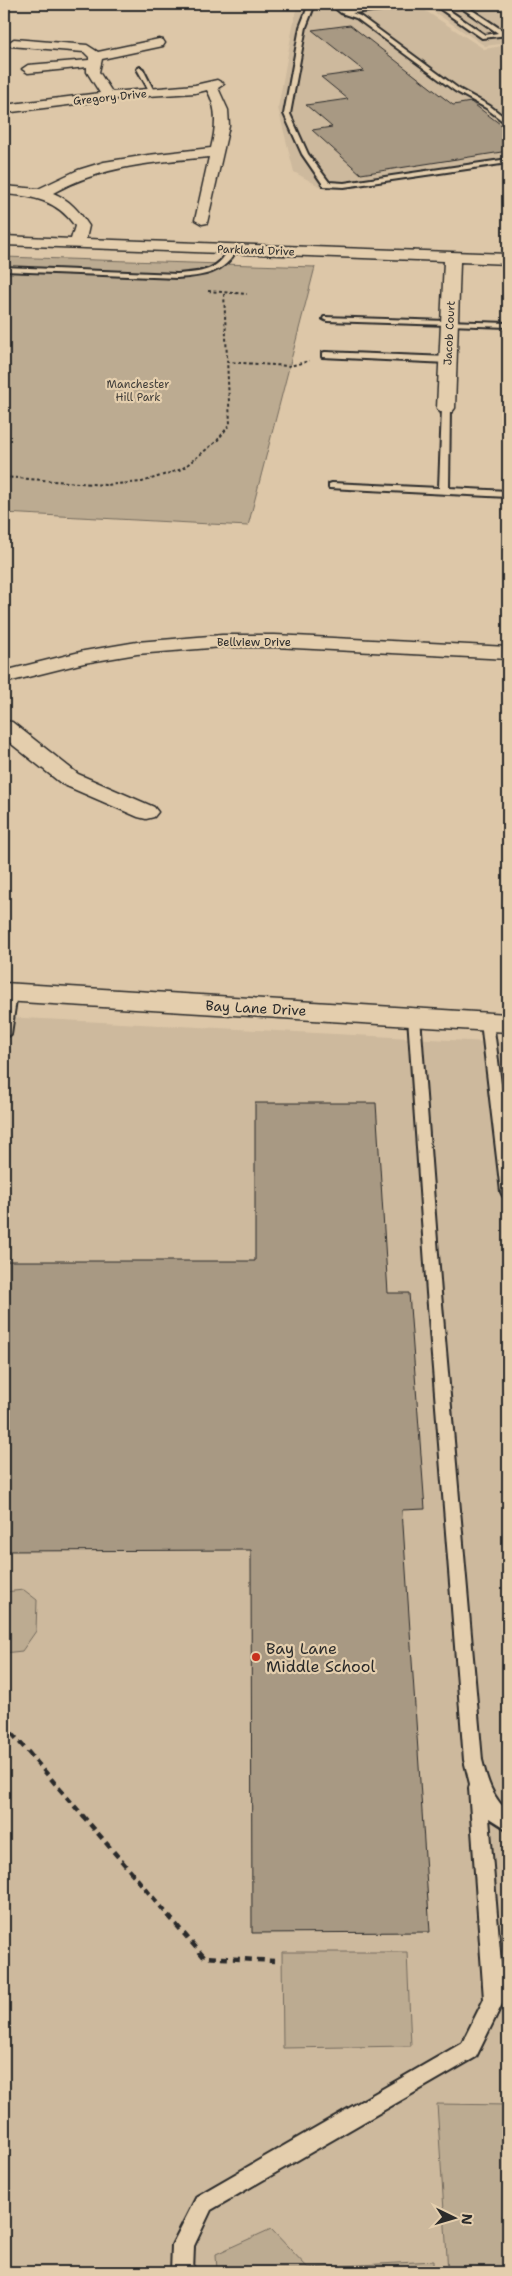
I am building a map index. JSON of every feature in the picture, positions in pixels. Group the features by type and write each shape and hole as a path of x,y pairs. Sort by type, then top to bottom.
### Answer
{"street":[{"path":"14,43 76,46 87,49 95,59 93,72 108,96"},
{"path":"28,69 95,59 159,43"},
{"name":"Gregory Drive","path":"4,110 108,96 195,89 213,84 224,122 217,152"},
{"path":"40,194 57,183 96,167 123,162 217,152 202,220"},
{"path":"4,190 40,194 61,202 74,212 82,226 77,243"},
{"path":"59,232 74,212"},
{"name":"Parkland Drive","path":"4,241 59,232 77,243 508,259"},
{"name":"Jacob Court","path":"446,408 452,257"},
{"name":"Bellview Drive","path":"4,677 40,667 146,647 222,641 508,652"},
{"path":"4,727 70,779 146,812"},
{"name":"Bay Lane Drive","path":"7,993 498,1022"}],"lane":[{"path":"312,4 304,27 287,114 305,154 327,184 344,185 508,161"},
{"path":"333,4 343,12 358,17 457,90 497,110 508,123"},
{"path":"343,12 422,4"},
{"path":"436,4 484,37 506,34"},
{"path":"459,4 506,34"},
{"path":"140,68 153,92"},
{"path":"4,269 177,276 216,270 225,264 233,249"},
{"path":"327,319 508,325"},
{"path":"325,355 448,360"},
{"path":"444,490 446,408"},
{"path":"332,486 508,494"},
{"path":"4,1034 7,993"},
{"path":"182,2272 182,2245 204,2203 469,2050 494,2000 478,1786 473,1760 464,1660 414,1017"},
{"path":"498,1022 508,1192"},
{"path":"478,1786 491,1806 508,1821"}],"path":[{"path":"4,477 105,485 142,482 182,469 217,441 230,424 227,362 224,344 224,293"},
{"path":"227,362 290,366 319,359 325,355"},
{"path":"4,1724 204,1957 275,1960"}],"shaded area":[{"path":"297,4 415,4 484,49 508,45 508,164 326,190 294,172 278,108"},
{"path":"422,4 508,4 508,43 485,46"},
{"name":"Bay Lane Middle School","path":"4,1017 508,1043 508,2272 4,2272"}],"green space":[{"name":"Manchester Hill Park","path":"4,257 315,267 248,526 4,513"},
{"path":"24,1590 37,1600 36,1631 22,1651 4,1653 4,1592"},
{"path":"282,1952 407,1952 411,2046 283,2048"},
{"path":"437,2104 508,2105 508,2272 448,2272"},
{"path":"271,2229 308,2268 433,2261 433,2272 217,2272 216,2254"}],"building":[{"path":"350,25 453,105 471,102 508,130 508,151 361,174 312,130 332,127 306,105 348,99 321,77 364,71 312,30"},
{"path":"255,1103 376,1103 388,1293 409,1293 425,1509 402,1510 430,1932 252,1933 251,1550 4,1551 4,1261 255,1261"}],"place":[{"name":"Bay Lane Middle School","path":"256,1657"}]}
